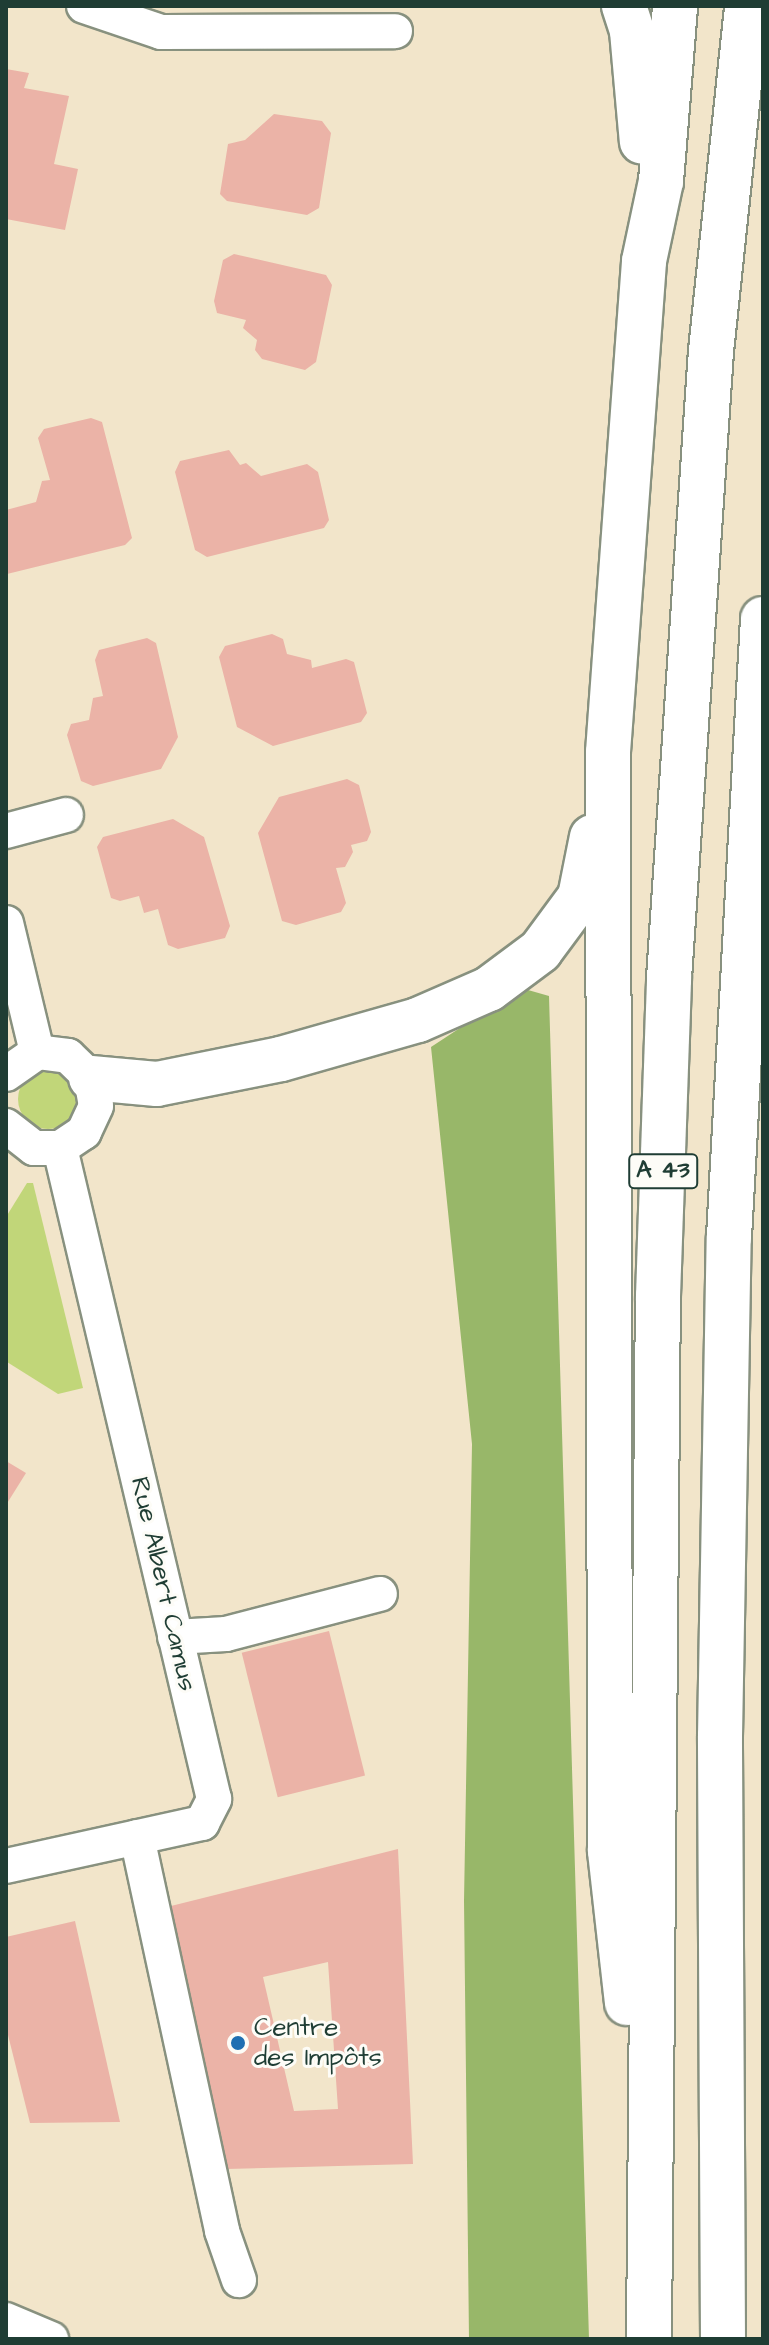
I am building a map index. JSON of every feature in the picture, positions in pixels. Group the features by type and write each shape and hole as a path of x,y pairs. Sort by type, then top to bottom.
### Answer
{"highway":[{"path":"624,6 643,128 644,261 608,752 610,1851 648,2194"},
{"path":"644,261 661,181 675,6"},
{"name":"A 43","path":"649,2339 658,1296 669,978 711,351 747,6"},
{"name":"A 43","path":"723,2339 720,1736 729,1237 763,619"},
{"path":"91,1078 157,1084 281,1059 418,1020 489,989 540,951 580,897 608,752"},
{"path":"729,1237 763,1025"}],"street":[{"path":"84,6 161,32 395,31"},
{"path":"6,831 66,815"},
{"path":"6,923 37,1052"},
{"path":"6,1074 37,1052 68,1056 91,1078 92,1120 73,1142 60,1148 34,1148 6,1126"},
{"name":"Rue Albert Camus","path":"6,1866 202,1823 214,1799 60,1148"},
{"path":"175,1637 226,1634 380,1594"},
{"path":"137,1837 222,2231 239,2280"},
{"path":"6,2320 51,2339"}],"green space":[{"path":"521,988 549,996 589,2339 469,2339 464,1901 472,1444 431,1047"},
{"path":"48,1069 69,1078 78,1099 69,1120 48,1129 27,1120 18,1099 27,1078"},
{"path":"27,1183 33,1183 83,1388 58,1394 7,1362 6,1217"}],"building":[{"path":"6,69 29,73 24,88 69,96 54,164 78,169 65,230 6,219"},
{"path":"274,114 322,121 331,133 319,208 307,215 227,201 220,194 228,144 245,140"},
{"path":"234,254 326,275 332,285 316,362 305,370 262,359 255,350 257,340 243,328 246,320 217,313 214,301 223,260"},
{"path":"91,418 102,422 132,538 125,545 7,574 6,510 36,502 42,481 50,480 38,438 44,429"},
{"path":"229,450 240,465 246,463 261,476 307,464 318,472 329,520 324,528 207,557 195,550 175,472 180,461"},
{"path":"272,634 283,639 287,654 311,660 312,668 346,659 354,662 367,713 361,722 273,746 237,727 219,657 225,646"},
{"path":"147,638 156,643 178,737 161,769 93,786 81,781 67,735 71,724 89,720 93,698 103,696 95,660 99,650"},
{"path":"347,779 359,785 371,832 367,841 351,845 353,852 345,867 336,868 346,903 341,912 296,925 282,921 258,833 279,797"},
{"path":"173,819 204,837 230,926 225,938 178,949 168,945 158,909 144,913 139,896 120,901 111,898 97,847 103,837"},
{"path":"6,1461 26,1473 6,1505"},
{"path":"329,1631 365,1776 278,1797 242,1653"},
{"name":"Centre des Impôts","path":"398,1849 413,2164 226,2169 167,1907","holes":["328,1962 338,2109 294,2111 263,1977"]},
{"path":"75,1921 120,2122 30,2123 6,2027 6,1937"}],"place":[{"name":"Centre des Impôts","path":"238,2043"}]}
